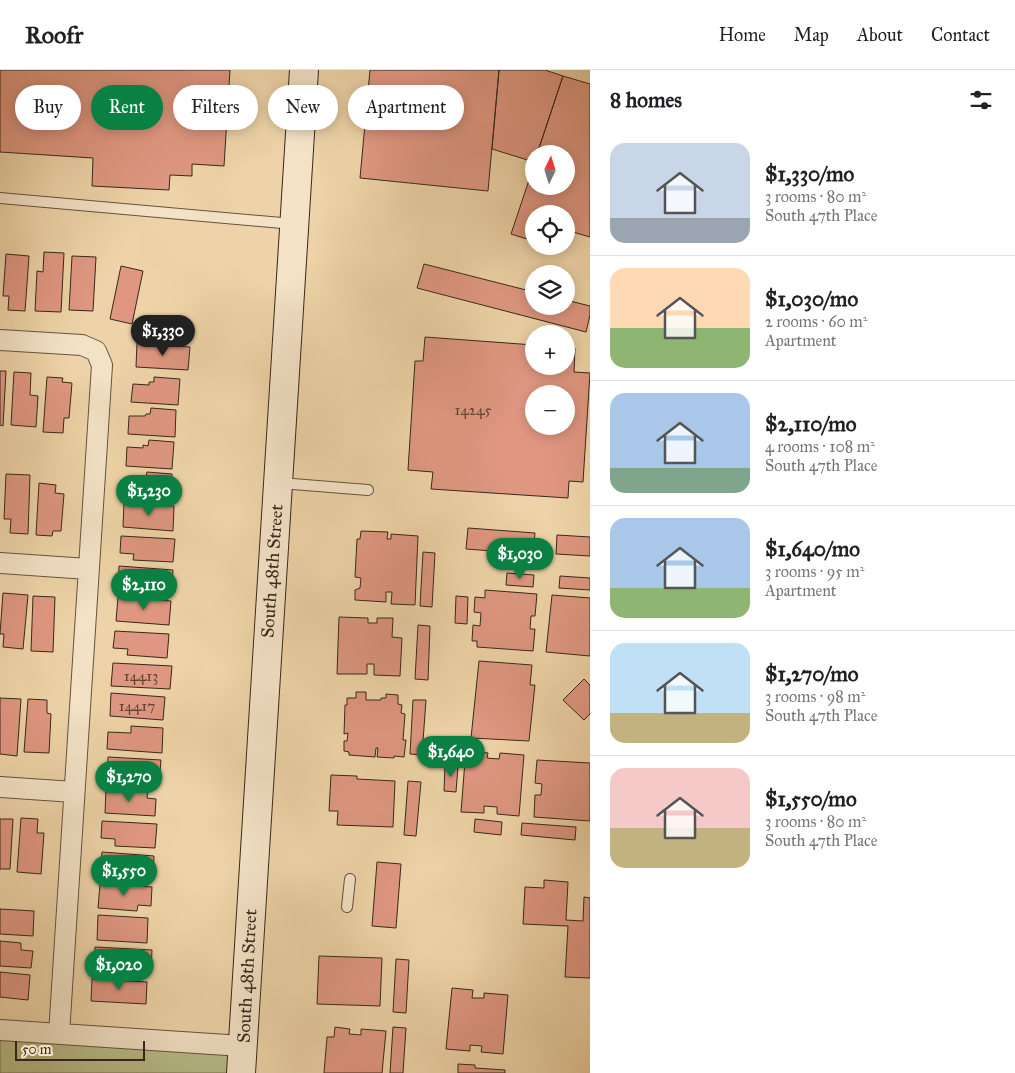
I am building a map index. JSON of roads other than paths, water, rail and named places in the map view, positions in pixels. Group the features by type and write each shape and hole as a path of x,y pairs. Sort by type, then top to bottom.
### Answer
{"main road":[{"name":"South 48th Street","path":"241,1073 304,70"}],"street":[{"path":"0,340 82,345 96,351 102,365 59,1034"},
{"path":"0,563 88,569"},
{"path":"0,787 74,792"},
{"path":"0,1030 242,1046"}],"lane":[{"path":"0,198 294,224"},
{"path":"277,482 368,490"},
{"path":"347,907 350,879"}]}
